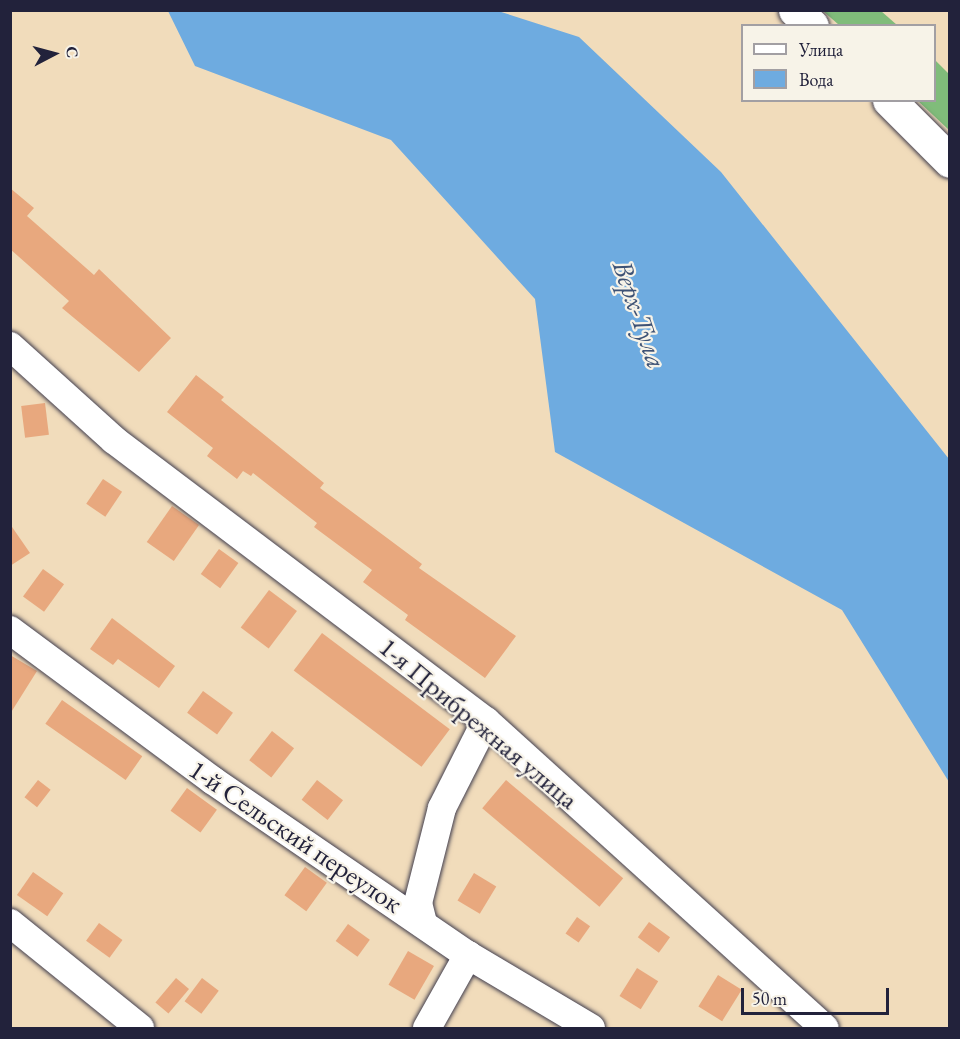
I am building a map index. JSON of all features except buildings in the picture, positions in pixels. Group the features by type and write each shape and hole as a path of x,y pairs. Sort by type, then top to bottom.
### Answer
{"main road":[{"path":"795,10 810,24"},
{"path":"891,102 950,161"}],"lane":[{"name":"1-я Прибрежная улица","path":"10,346 114,440 486,721 824,1029"},
{"name":"1-й Сельский переулок","path":"10,630 212,780 468,955 591,1029"},
{"path":"423,923 418,903 442,808 486,721"},
{"path":"10,923 140,1029"},
{"path":"426,1029 468,955"}],"green space":[{"path":"823,11 881,11 896,24 838,24"},
{"path":"936,61 949,74 949,130 919,102 936,102"}],"water":[{"name":"Верх-Тула","path":"168,11 498,11 579,37 721,172 949,459 949,782 842,610 555,452 535,299 391,140 195,66"}]}
